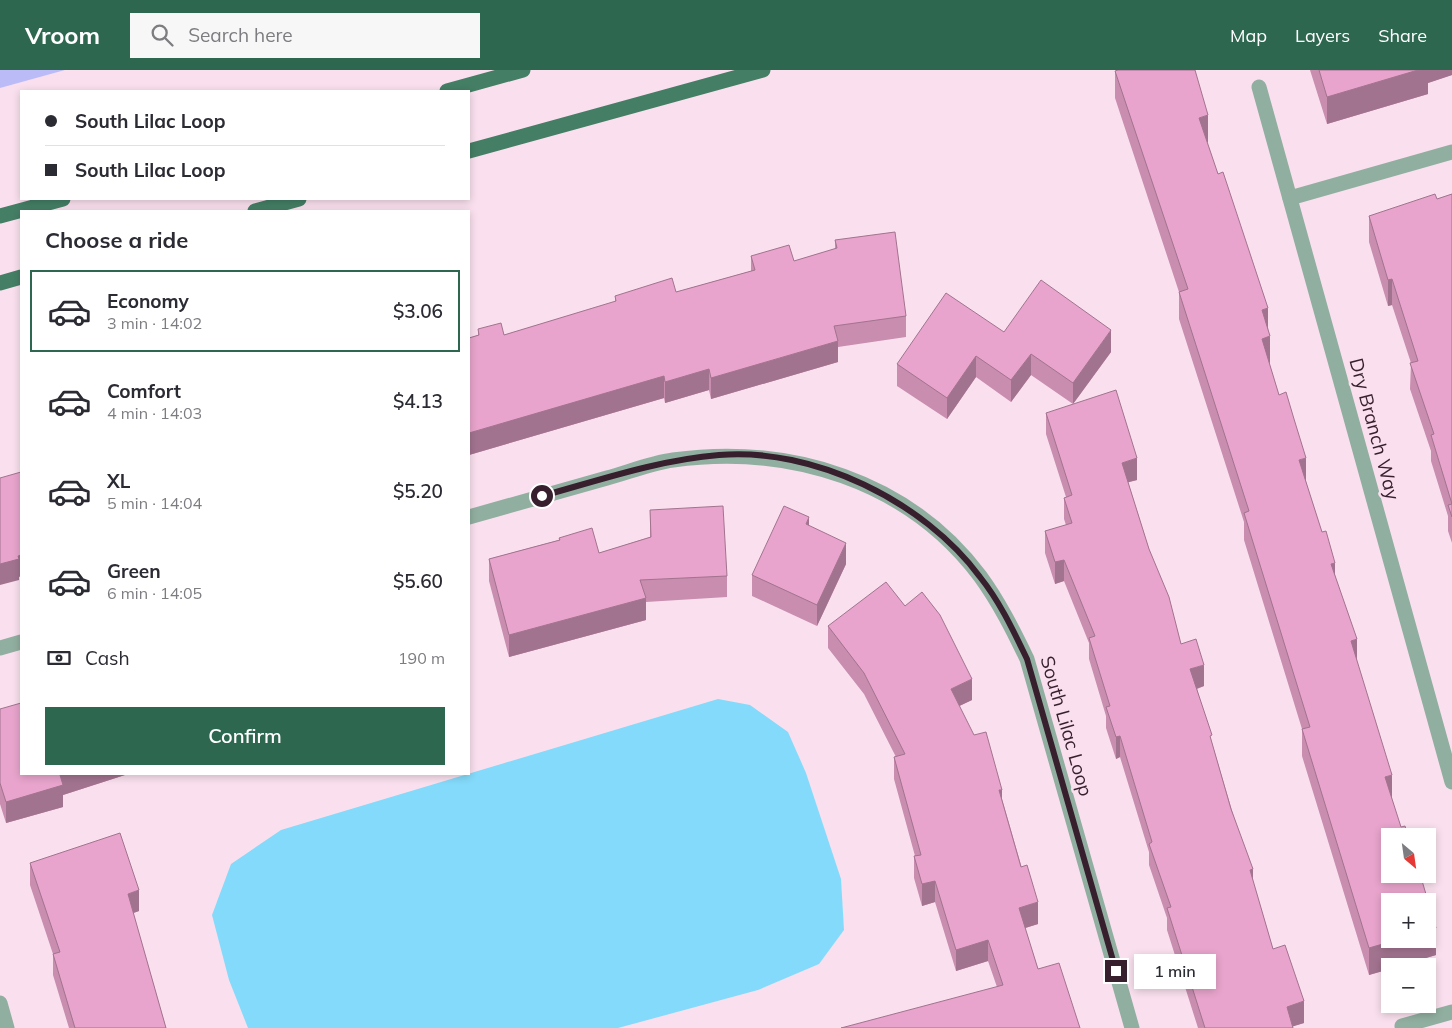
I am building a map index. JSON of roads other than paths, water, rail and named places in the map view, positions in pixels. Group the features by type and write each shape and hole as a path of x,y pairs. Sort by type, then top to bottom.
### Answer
{"main road":[{"path":"451,90 523,70"},
{"path":"470,151 763,70"},
{"path":"22,210 59,200"},
{"path":"259,210 295,200"},
{"path":"0,216 20,211"},
{"path":"0,283 20,277"}],"street":[{"name":"Dry Branch Way","path":"1259,87 1452,782"},
{"path":"1290,198 1452,152"},
{"name":"South Lilac Loop","path":"470,517 671,460 721,455 770,457 816,467 864,484 904,506 945,538 980,576 1008,618 1027,659 1132,1028"},
{"path":"0,648 20,642"},
{"path":"0,1002 7,1028"},
{"path":"1402,1026 1452,1012"}]}
